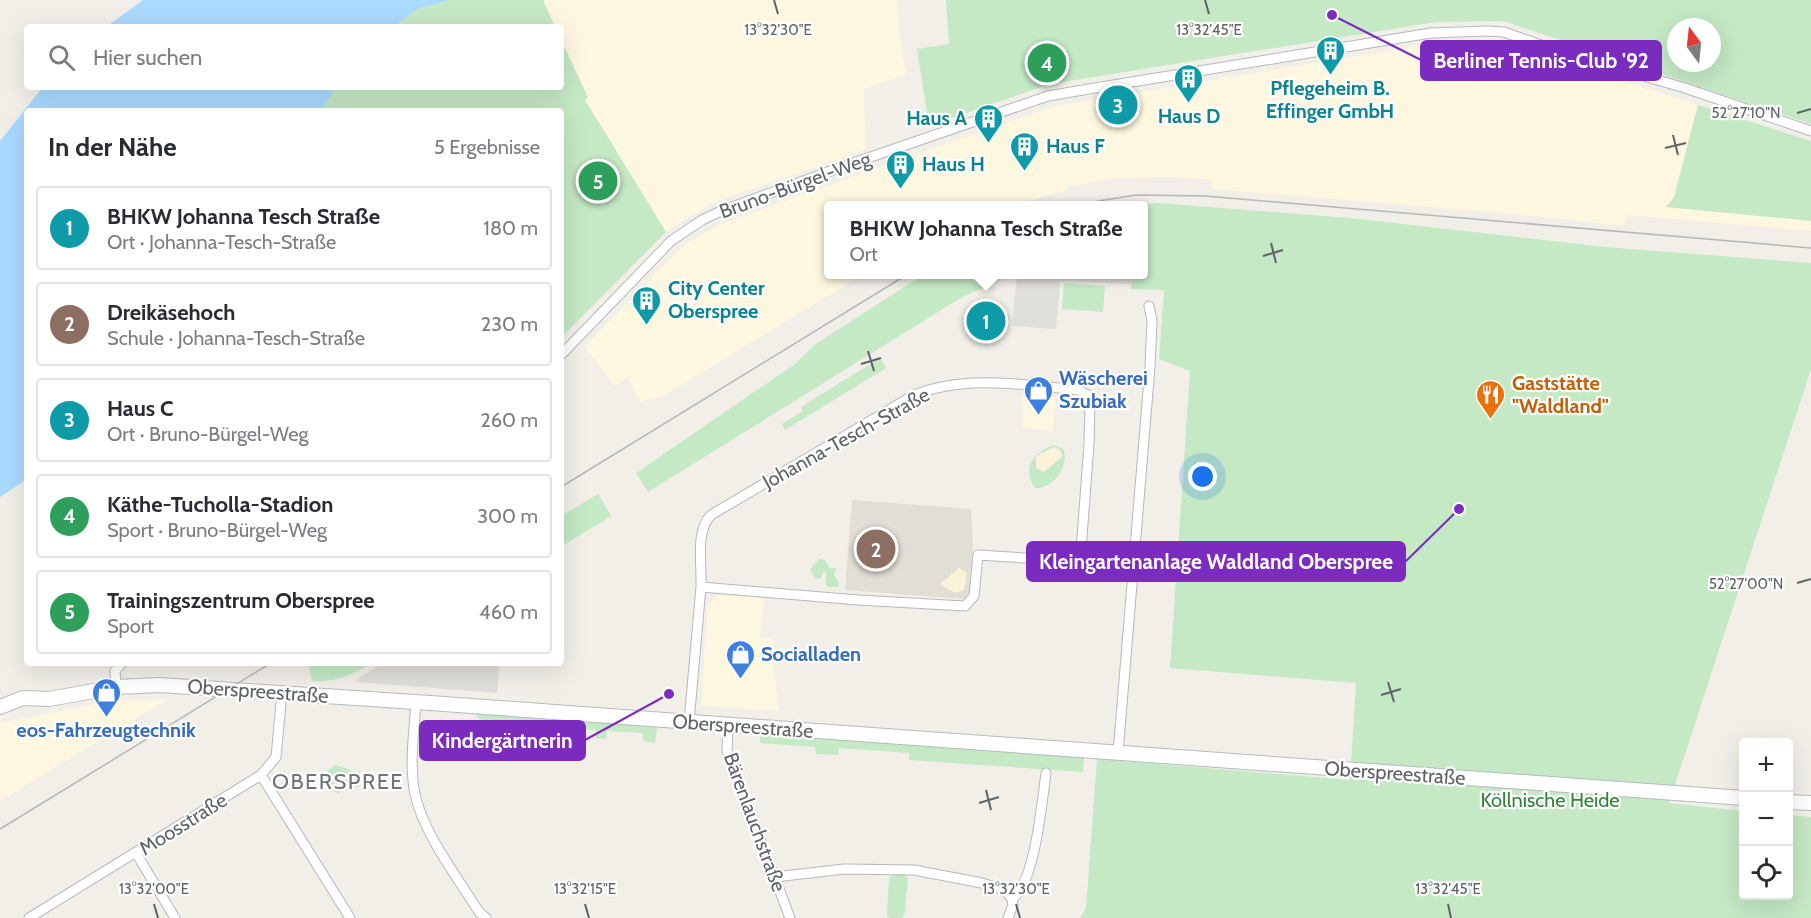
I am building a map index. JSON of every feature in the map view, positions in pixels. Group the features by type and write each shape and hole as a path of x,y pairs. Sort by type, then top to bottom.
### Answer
{"main road":[{"name":"Oberspreestraße","path":"0,708 25,708 49,699 116,687 152,685 282,692 1739,798"},
{"path":"1793,802 1811,803"}],"street":[{"name":"Bruno-Bürgel-Weg","path":"564,353 671,241 702,220 836,169 1048,96 1431,33 1488,31 1504,32 1560,52 1685,88 1811,131"},
{"path":"1118,753 1150,367 1152,320 1149,306"},
{"name":"Johanna-Tesch-Straße","path":"689,722 700,587 702,530 705,521 711,515 914,395 932,388 953,384 988,383 1078,390 1088,395 1089,444 1081,550 1073,561 978,555 974,596 964,606 700,587"},
{"path":"116,687 115,671 119,666"},
{"name":"Moosstraße","path":"29,918 261,775 276,757 282,692"},
{"path":"416,702 412,768 415,794 422,819 479,912 486,918"},
{"name":"Bärenlauchstraße","path":"728,725 727,751 790,918"},
{"path":"1012,898 1022,890 1032,858 1046,773"},
{"path":"261,775 350,918"},
{"path":"136,853 175,918"},
{"path":"775,877 844,869 914,870 982,882 1005,890 1012,898 1013,904 1008,918"}],"shaded area":[{"path":"543,0 897,0 906,75 863,89 866,149 712,203 666,232 584,99 587,97 564,47 564,24 554,24"},
{"path":"1436,43 1499,43 1698,105 1674,197 1667,207 1811,221 1811,231 1627,215 1624,226 1514,214 1211,189 1212,180 1174,177 1117,178 1066,187 1065,191 1029,201 824,201 824,279 855,279 662,397 640,401 628,378 614,386 585,346 685,244 724,223 1056,106"},
{"path":"1017,279 1132,279 1132,284 1060,281 1056,329 1012,326"},
{"path":"1022,395 1056,397 1053,431 1023,428"},
{"path":"852,500 971,509 973,547 970,592 964,599 845,590"},
{"path":"718,595 764,598 760,637 774,639 773,667 779,711 701,706 708,605"},
{"path":"378,666 500,666 497,693 357,682 357,679"},
{"path":"168,699 0,801 0,723 117,700"}],"green space":[{"path":"450,0 543,0 554,24 397,24 417,9"},
{"path":"946,0 1811,0 1811,124 1503,21 1436,22 1050,84 929,126 917,49 949,44"},
{"path":"564,46 588,97 585,100 666,232 564,335 564,108 323,108 334,90 564,90"},
{"path":"1698,105 1811,141 1811,221 1666,207 1674,197"},
{"name":"Köllnische Heide","path":"1158,203 1350,218 1605,247 1811,263 1811,369 1669,803 1739,811 1739,900 1793,900 1793,815 1811,817 1811,918 1080,918 1086,908 1097,759 1350,780 1356,683 1170,668 1190,371 1159,359 1164,290 1131,289 1131,279 1148,279 1148,204"},
{"path":"917,279 1003,279 962,297 648,492 636,473 795,364 817,343"},
{"path":"1064,283 1105,286 1103,312 1062,309"},
{"path":"880,358 886,368 785,430 782,424 803,411 801,407"},
{"path":"1054,445 1063,449 1065,456 1062,469 1053,481 1041,488 1035,488 1029,473 1032,461 1041,452"},
{"path":"598,494 611,516 564,545 564,514"},
{"path":"819,559 825,560 830,568 836,568 834,575 839,583 838,587 826,585 826,571 823,572 821,579 815,578 810,570"},
{"path":"309,666 366,666 343,677 328,681 312,681"},
{"path":"479,711 556,718 560,721 560,730 550,734 550,728 508,724 507,732 483,722 476,716"},
{"path":"575,720 653,724 657,728 655,743 643,741 643,733 607,731 606,739 596,738 596,730 574,729 573,737 570,734 571,723"},
{"path":"760,733 1084,758 1083,772 909,760 909,753 839,748 838,755 816,754 815,747 760,743"},
{"path":"336,765 360,772 359,787 350,787 339,793 329,788 326,785 325,776"},
{"path":"892,875 905,875 908,878 905,912 902,918 890,918 887,915 889,878"}],"sand":[{"path":"1054,447 1059,449 1063,456 1044,472 1036,468 1036,456"},
{"path":"959,568 967,573 964,590 955,593 940,584"}],"water":[{"path":"143,0 450,0 417,9 397,24 110,24"},
{"path":"41,90 334,90 323,108 26,108"},
{"path":"24,111 24,481 0,497 0,141"}],"tram line":[{"path":"1098,201 1136,195 1205,196 1811,248"},
{"path":"564,485 900,279"},
{"path":"0,829 266,666"}],"place":[{"name":"Berliner Tennis-Club '92","path":"1332,15"},
{"name":"Käthe-Tucholla-Stadion","path":"1047,63"},
{"name":"Pflegeheim B. Effinger GmbH","path":"1330,76"},
{"name":"Haus D","path":"1189,104"},
{"name":"Haus C","path":"1118,105"},
{"name":"Haus A","path":"988,144"},
{"name":"Haus F","path":"1025,172"},
{"name":"Trainingszentrum Oberspree","path":"598,181"},
{"name":"Haus H","path":"901,190"},
{"name":"BHKW Johanna Tesch Straße","path":"986,321"},
{"name":"City Center Oberspree","path":"647,326"},
{"name":"Wäscherei Szubiak","path":"1038,416"},
{"name":"Gaststätte \"Waldland\"","path":"1491,420"},
{"name":"Kleingartenanlage Waldland Oberspree","path":"1459,509"},
{"name":"Dreikäsehoch","path":"876,549"},
{"name":"Socialladen","path":"740,680"},
{"name":"Kindergärtnerin","path":"669,694"},
{"name":"eos-Fahrzeugtechnik","path":"106,718"}],"district":[{"name":"OBERSPREE","path":"338,781"}]}
